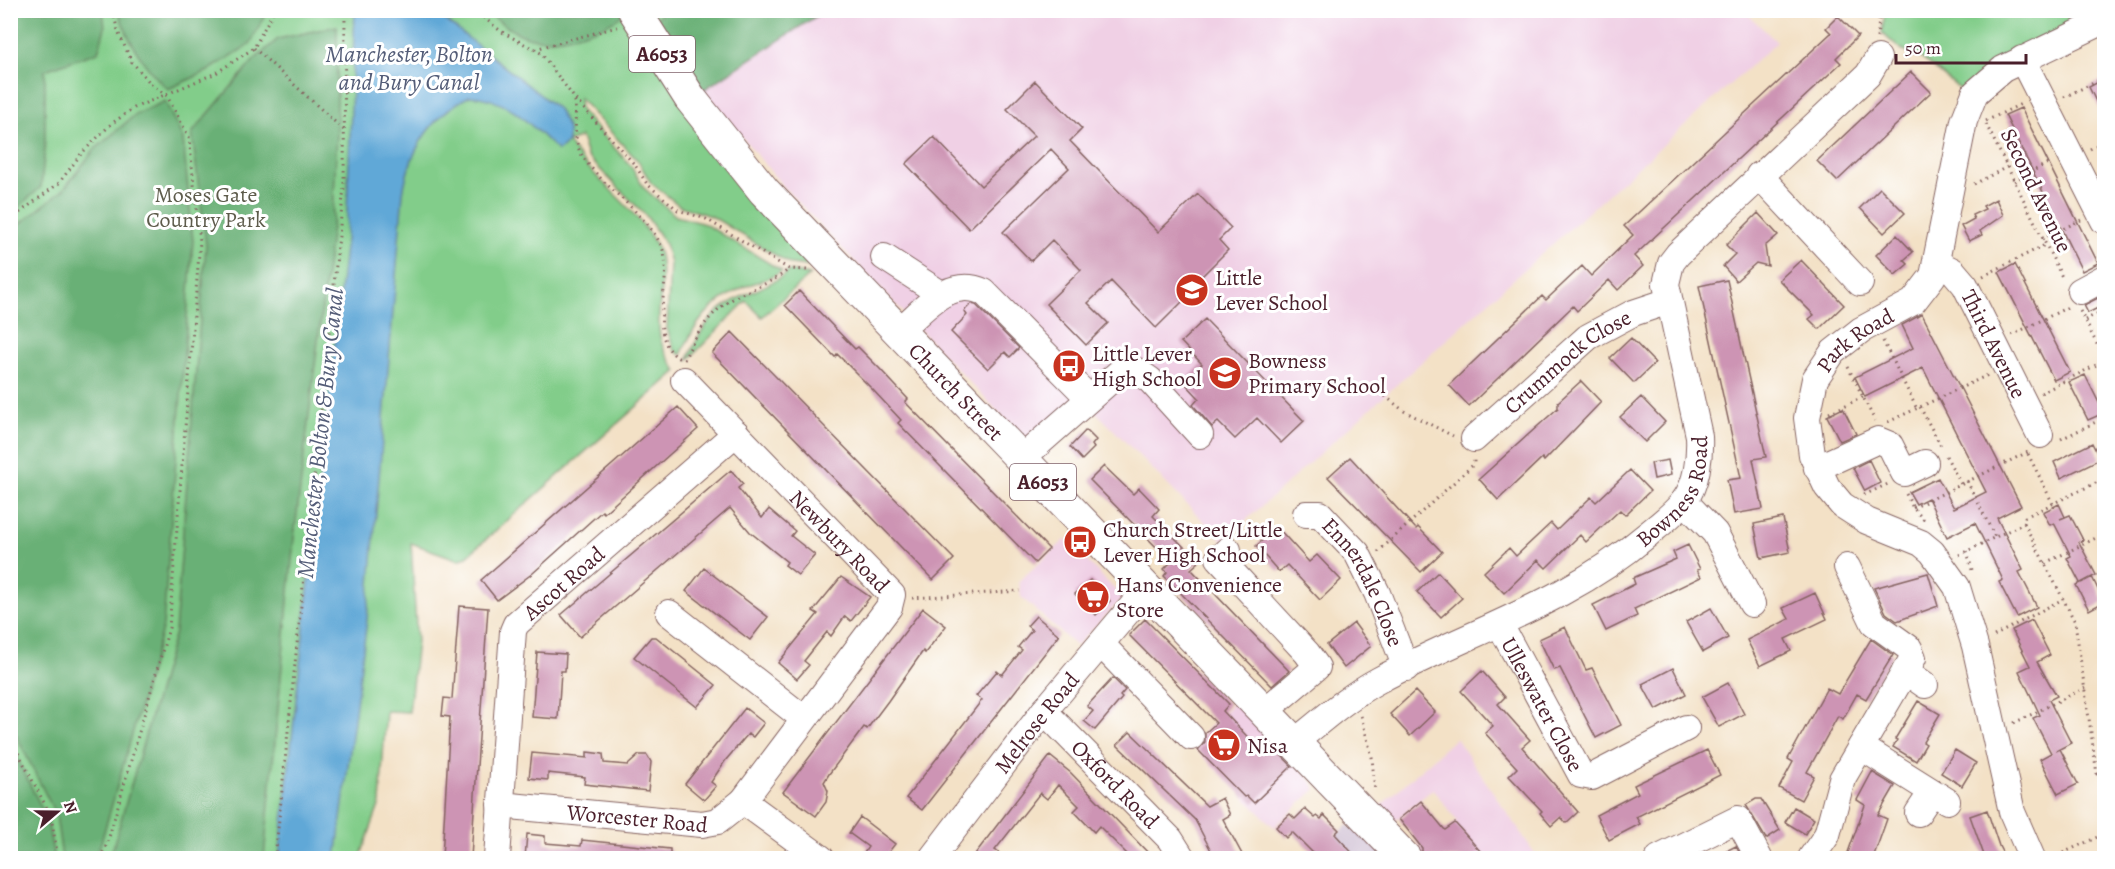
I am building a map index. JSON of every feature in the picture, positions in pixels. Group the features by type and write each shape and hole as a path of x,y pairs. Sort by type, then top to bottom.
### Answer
{"main road":[{"name":"Church Street","path":"637,14 690,98 764,191 1405,858"}],"street":[{"name":"Park Road","path":"2032,858 2012,812 1963,600 1941,564 1921,543 1867,521 1842,505 1827,487 1817,468 1808,438 1807,423 1809,400 1815,379 1823,364 1838,347 1913,302 1927,287 1937,263 1964,121 1972,98 1989,79 2022,59 2104,21"},
{"name":"Bowness Road","path":"1295,742 1356,694 1562,594 1612,562 1659,525 1684,501 1699,461 1699,436 1666,284 1671,263 1759,175 1868,75 1878,58"},
{"path":"2022,59 2102,216"},
{"path":"1759,175 1838,246 1860,283"},
{"path":"884,257 941,294"},
{"name":"Third Avenue","path":"1937,263 1953,271 1965,285 2042,442"},
{"path":"2074,293 2104,278"},
{"path":"899,332 941,294 957,286 971,286 984,292 1089,398"},
{"name":"Crummock Close","path":"1474,439 1588,337 1633,313 1670,301"},
{"path":"1021,459 1121,371 1137,371 1150,380 1200,435"},
{"name":"Newbury Road","path":"684,380 890,591 892,599 889,607 803,718 743,801"},
{"name":"Ascot Road","path":"497,858 513,632 516,624 736,433"},
{"path":"1817,468 1876,434 1914,468"},
{"path":"1684,501 1715,533 1752,604"},
{"name":"Ennerdale Close","path":"1306,514 1320,513 1357,553 1377,593 1406,668"},
{"path":"1228,550 1219,558 1307,653 1317,667 1265,711"},
{"path":"1811,858 1827,835 1842,779 1861,747 1914,671 1909,648 1874,623 1847,567"},
{"name":"Melrose Road","path":"932,858 1044,711 1146,590"},
{"path":"669,613 803,718"},
{"name":"Ulleswater Close","path":"1500,625 1581,775 1593,777 1686,728"},
{"path":"1101,644 1191,737"},
{"name":"Oxford Road","path":"1044,711 1170,839 1182,858"},
{"path":"1861,747 1940,796 1918,813"},
{"path":"743,801 820,858"},
{"name":"Worcester Road","path":"500,805 702,824 718,821 743,801"},
{"path":"1659,858 1738,819 1759,858"}],"path":[{"path":"100,858 107,844 169,628 200,241 189,137 167,96 151,84 132,63 112,10"},
{"path":"10,220 58,183 81,154 111,124 135,108 216,73 254,48 274,10"},
{"path":"274,858 344,187 345,10"},
{"path":"474,10 502,32 542,53 575,99 635,165 647,184 673,206 706,219 789,269 819,274 832,261"},
{"path":"1878,58 1880,10"},
{"path":"535,49 637,14"},
{"path":"254,48 346,132"},
{"path":"2044,100 2104,78"},
{"path":"575,99 577,144 584,158 646,222 662,246 665,261 662,328 673,355 684,362 698,330 717,309 744,293 773,282 789,269"},
{"name":"Second Avenue","path":"2044,100 1985,122 2045,245 2074,293 2104,360"},
{"path":"2014,181 2070,152"},
{"path":"1950,195 2007,167"},
{"path":"2042,239 2102,216"},
{"path":"1965,285 2045,245"},
{"path":"1995,343 2074,293"},
{"path":"2085,320 2104,309"},
{"path":"1875,323 1961,484"},
{"path":"1838,347 1863,397 1876,434 1919,408 2006,366"},
{"path":"2024,402 2104,360"},
{"path":"1363,565 1474,464 1474,439 1453,436 1404,411 1385,396"},
{"path":"1807,423 1863,397"},
{"path":"1913,508 2042,442 2104,418"},
{"path":"2042,442 2053,504"},
{"path":"1842,505 1898,479 1914,468"},
{"path":"2104,479 2025,517 2024,523 2075,622 2097,774 2104,775"},
{"path":"1967,481 1995,537"},
{"path":"1941,564 2024,523"},
{"path":"2045,563 2104,534"},
{"path":"892,599 1020,591"},
{"path":"1975,646 2063,599"},
{"path":"1995,732 2085,688"},
{"path":"1356,694 1372,757 1377,827"},
{"path":"10,737 51,816 58,858"},
{"path":"2051,858 2104,834"}],"shaded area":[{"name":"Little Lever School","path":"824,10 1743,10 1777,42 1223,541 1093,409 1042,458 782,185 703,90"},
{"path":"1066,539 1123,598 1076,646 1021,597 1019,581"},
{"path":"1234,702 1306,774 1316,789 1274,827 1191,745"},
{"path":"1456,738 1538,858 1424,858 1418,851 1457,821 1433,789 1392,823 1378,808"},
{"path":"1348,825 1377,846 1388,858 1310,858"}],"green space":[{"path":"11,10 103,11 105,28 98,52 45,70 45,147 41,187 11,214"},
{"path":"118,10 267,11 250,44 208,71 168,89 151,72 138,53"},
{"path":"621,10 624,14 606,25 572,36 549,39 524,36 485,11"},
{"name":"Moses Gate Country Park","path":"10,11 824,11 703,90 816,267 790,264 713,217 680,206 651,183 638,161 579,98 580,110 631,166 644,188 676,216 705,224 782,271 732,293 713,307 698,323 681,355 674,350 667,329 670,263 665,244 647,217 587,156 581,137 568,142 578,156 638,219 657,247 662,270 660,335 664,350 677,371 467,556 459,560 411,543 417,642 409,712 386,711 380,803 360,858 11,858"},
{"path":"665,11 824,11 703,90 655,19"},
{"path":"1885,11 2104,11 1965,93 1921,58 1901,50 1882,33"},
{"path":"337,26 337,134 333,218 294,538 264,858 107,858 113,848 175,632 206,245 192,133 254,60 278,39"},
{"path":"165,101 183,139 193,241 163,626 101,843 94,858 62,858 56,815 11,725 11,231 63,190 94,150 135,115"},
{"path":"789,271 810,275 762,317 746,301 687,361 703,330 716,313 732,301 771,283"},
{"path":"11,746 47,819 54,858 11,858"}],"water":[{"name":"Manchester, Bolton and Bury Canal","path":"355,10 434,11 558,109 568,129 568,142 558,151 529,123 508,108 496,102 470,96 456,104 433,124 424,136 411,163 403,193 367,620 336,858 279,858 346,238"}],"building":[{"path":"1838,16 1858,36 1836,58 1841,63 1634,256 1643,266 1618,290 1609,280 1577,311 1573,306 1469,406 1449,385 1542,296 1546,300 1582,266 1591,276 1633,235 1624,226 1831,33 1826,28"},
{"path":"1911,72 1931,92 1837,181 1817,161"},
{"path":"2104,79 2104,118 2089,87"},
{"path":"1035,81 1082,129 1070,141 1158,232 1198,194 1231,228 1219,240 1228,250 1185,293 1188,296 1156,328 1111,281 1088,303 1108,323 1086,345 1046,304 1081,270 1052,240 1031,261 1003,232 1069,168 1051,149 969,229 906,164 934,137 981,186 1034,136 1007,109"},
{"path":"2021,108 2098,263 2082,271 2005,115"},
{"path":"1880,188 1905,213 1884,233 1860,208"},
{"path":"1996,199 2003,215 1980,231 1982,235 1969,241 1961,226 1974,219 1972,215 1985,209 1983,206"},
{"path":"1758,213 1778,235 1765,246 1768,266 1756,263 1736,281 1723,266 1735,254 1726,245"},
{"path":"1897,235 1913,252 1904,260 1908,264 1895,275 1876,255"},
{"path":"1801,260 1844,305 1819,329 1809,319 1814,315 1779,280"},
{"path":"2015,264 2070,372 2054,380 1999,272"},
{"path":"1727,280 1766,457 1753,459 1763,509 1734,514 1727,480 1741,478 1699,286"},
{"path":"799,291 855,349 858,347 880,369 908,399 905,402 1049,549 1035,563 898,423 901,420 873,390 837,354 835,357 785,305"},
{"path":"2104,295 2104,305 2088,313 2084,305"},
{"path":"971,304 976,305 1019,348 1010,357 1005,352 988,369 951,332 967,315 964,311"},
{"path":"1922,314 2021,506 1997,518 2023,570 2019,572 2037,607 2017,617 1999,582 2003,580 1975,523 1947,537 1928,498 1916,504 1909,492 1938,478 1954,508 1986,492 1923,368 1865,397 1855,377 1913,348 1902,325"},
{"name":"Bowness Primary School","path":"1205,319 1304,421 1281,443 1257,418 1235,439 1218,422 1212,427 1193,405 1199,398 1184,382 1202,364 1181,342"},
{"path":"732,332 954,559 933,580 712,353"},
{"path":"1631,338 1655,363 1634,383 1610,358"},
{"path":"2085,375 2104,413 2088,420 2069,382"},
{"path":"1581,381 1601,402 1544,461 1542,458 1498,500 1479,479 1558,408 1558,402"},
{"path":"1641,397 1665,422 1645,442 1620,417"},
{"path":"678,407 698,429 604,513 602,511 533,573 497,600 481,580"},
{"path":"1843,408 1856,434 1840,441 1827,416"},
{"path":"1086,430 1096,440 1092,445 1094,448 1082,460 1070,447"},
{"path":"2092,443 2100,459 2061,478 2054,462"},
{"path":"1350,457 1416,529 1418,527 1442,552 1421,572 1328,477"},
{"path":"1668,460 1671,475 1654,479 1651,463"},
{"path":"1869,460 1880,483 1865,491 1853,468"},
{"path":"1104,466 1133,494 1139,488 1159,509 1153,516 1199,562 1191,569 1289,671 1272,686 1164,576 1167,572 1164,569 1171,562 1090,480"},
{"path":"731,470 743,484 738,488 762,518 769,509 795,531 791,536 815,555 798,575 785,565 787,562 750,532 730,508 580,637 561,615"},
{"path":"1630,470 1650,491 1625,515 1620,510 1586,542 1580,535 1546,568 1538,560 1504,593 1484,572 1509,548 1516,556 1551,523 1557,530 1591,497 1596,502"},
{"path":"2059,504 2065,517 2070,515 2083,540 2079,542 2096,575 2092,577 2104,602 2089,610 2076,585 2080,583 2067,558 2071,556 2054,523 2050,525 2043,512"},
{"path":"1783,518 1790,552 1761,558 1754,524"},
{"path":"1277,527 1309,562 1317,555 1341,580 1320,600 1287,565 1279,572 1256,546"},
{"path":"1688,545 1700,569 1697,570 1701,577 1634,609 1637,616 1606,631 1593,605 1635,584 1633,578 1676,559 1673,552"},
{"path":"704,568 768,617 750,640 686,591"},
{"path":"1438,572 1462,598 1441,617 1417,592"},
{"path":"1928,573 1938,606 1897,621 1886,613 1874,588"},
{"path":"841,577 870,597 851,621 845,616 831,636 827,632 804,661 809,665 797,679 778,663 818,614 813,611"},
{"name":"Hans Convenience Store","path":"1090,580 1110,601 1096,615 1075,594"},
{"path":"1815,593 1827,619 1785,639 1791,651 1760,666 1747,640 1789,619 1783,608"},
{"path":"459,606 488,608 471,858 442,858 450,717 442,716 444,698 452,699"},
{"path":"923,608 946,626 925,653 923,651 867,729 864,727 829,774 824,782 828,791 826,802 816,816 783,792"},
{"path":"1711,608 1728,638 1703,652 1686,622"},
{"path":"1036,616 1059,635 922,810 906,798 982,700 976,696 997,671 1002,675 1022,650 1018,647 1032,630 1027,626"},
{"path":"1145,619 1229,704 1223,711 1260,750 1268,742 1292,766 1254,803 1247,796 1244,797 1198,750 1205,742 1205,733 1216,723 1129,635"},
{"path":"2032,620 2050,655 2037,662 2057,696 2049,700 2071,743 2056,751 2060,749 2078,784 2058,794 2040,759 2051,753 2033,718 2040,715 2019,671 2030,666 2012,630"},
{"path":"1354,623 1371,646 1344,668 1327,645"},
{"path":"1565,627 1586,670 1592,668 1621,725 1596,738 1560,668 1554,670 1539,639"},
{"path":"651,637 656,637 716,685 697,707 634,657"},
{"path":"1871,639 1893,655 1866,699 1857,694 1843,719 1838,716 1807,772 1814,776 1801,800 1779,788 1793,762 1788,759 1827,688 1838,694"},
{"path":"537,652 566,654 565,671 561,671 558,719 532,717"},
{"path":"1673,668 1686,694 1656,710 1642,684"},
{"path":"1482,671 1505,697 1498,704 1530,740 1522,747 1578,812 1566,823 1561,817 1551,826 1540,813 1542,811 1509,776 1517,768 1485,733 1493,726 1461,691"},
{"path":"1113,678 1125,690 1120,696 1122,698 1095,730 1084,721 1093,711 1087,706"},
{"path":"1728,683 1744,714 1719,727 1702,697"},
{"path":"1415,691 1435,712 1410,736 1390,714"},
{"path":"1918,701 1940,714 1923,742 1926,744 1916,761 1893,747 1897,740 1895,739"},
{"path":"745,708 764,723 753,737 748,734 725,761 711,782 716,786 704,800 685,784"},
{"path":"1130,732 1207,806 1222,798 1230,815 1223,819 1244,858 1215,858 1195,820 1117,745"},
{"path":"1707,750 1720,775 1636,817 1640,824 1609,840 1596,815 1638,793 1634,785"},
{"path":"1955,750 1976,763 1962,786 1941,773"},
{"path":"587,752 603,754 604,763 628,765 639,755 647,755 651,762 648,791 584,784 585,777 548,773 548,780 529,778 532,753 587,758"},
{"path":"1050,756 1071,773 1153,858 1131,858 1099,826 1094,832 1074,811 1079,806 1058,785 1047,799 1040,793 995,850 1006,858 972,858"},
{"path":"1872,772 1895,786 1878,815 1887,819 1873,858 1846,858 1865,805 1857,800"},
{"path":"1756,799 1761,799 1780,830 1766,839 1746,805"},
{"path":"1421,801 1445,830 1455,823 1481,852 1473,858 1422,858 1422,848 1399,819"},
{"path":"1794,807 1814,819 1805,834 1785,822"},
{"path":"1305,809 1315,818 1317,816 1321,819 1324,815 1339,830 1335,834 1357,858 1318,858 1292,832 1286,838 1276,827 1290,814 1295,819"},
{"path":"1987,810 2005,858 1985,858 1970,816"},
{"path":"860,817 895,844 884,858 872,858 864,853 868,847 849,833"},
{"path":"527,834 545,836 545,843 581,846 582,840 670,849 670,858 525,858"},
{"path":"1736,846 1742,858 1712,858"}],"place":[{"name":"Little Lever School","path":"1192,290"},
{"name":"Little Lever High School","path":"1069,366"},
{"name":"Bowness Primary School","path":"1225,373"},
{"name":"Church Street/Little Lever High School","path":"1080,542"},
{"name":"Hans Convenience Store","path":"1093,597"},
{"name":"Nisa","path":"1224,745"}],"water label":[{"name":"Manchester, Bolton & Bury Canal","path":"320,433"}]}
